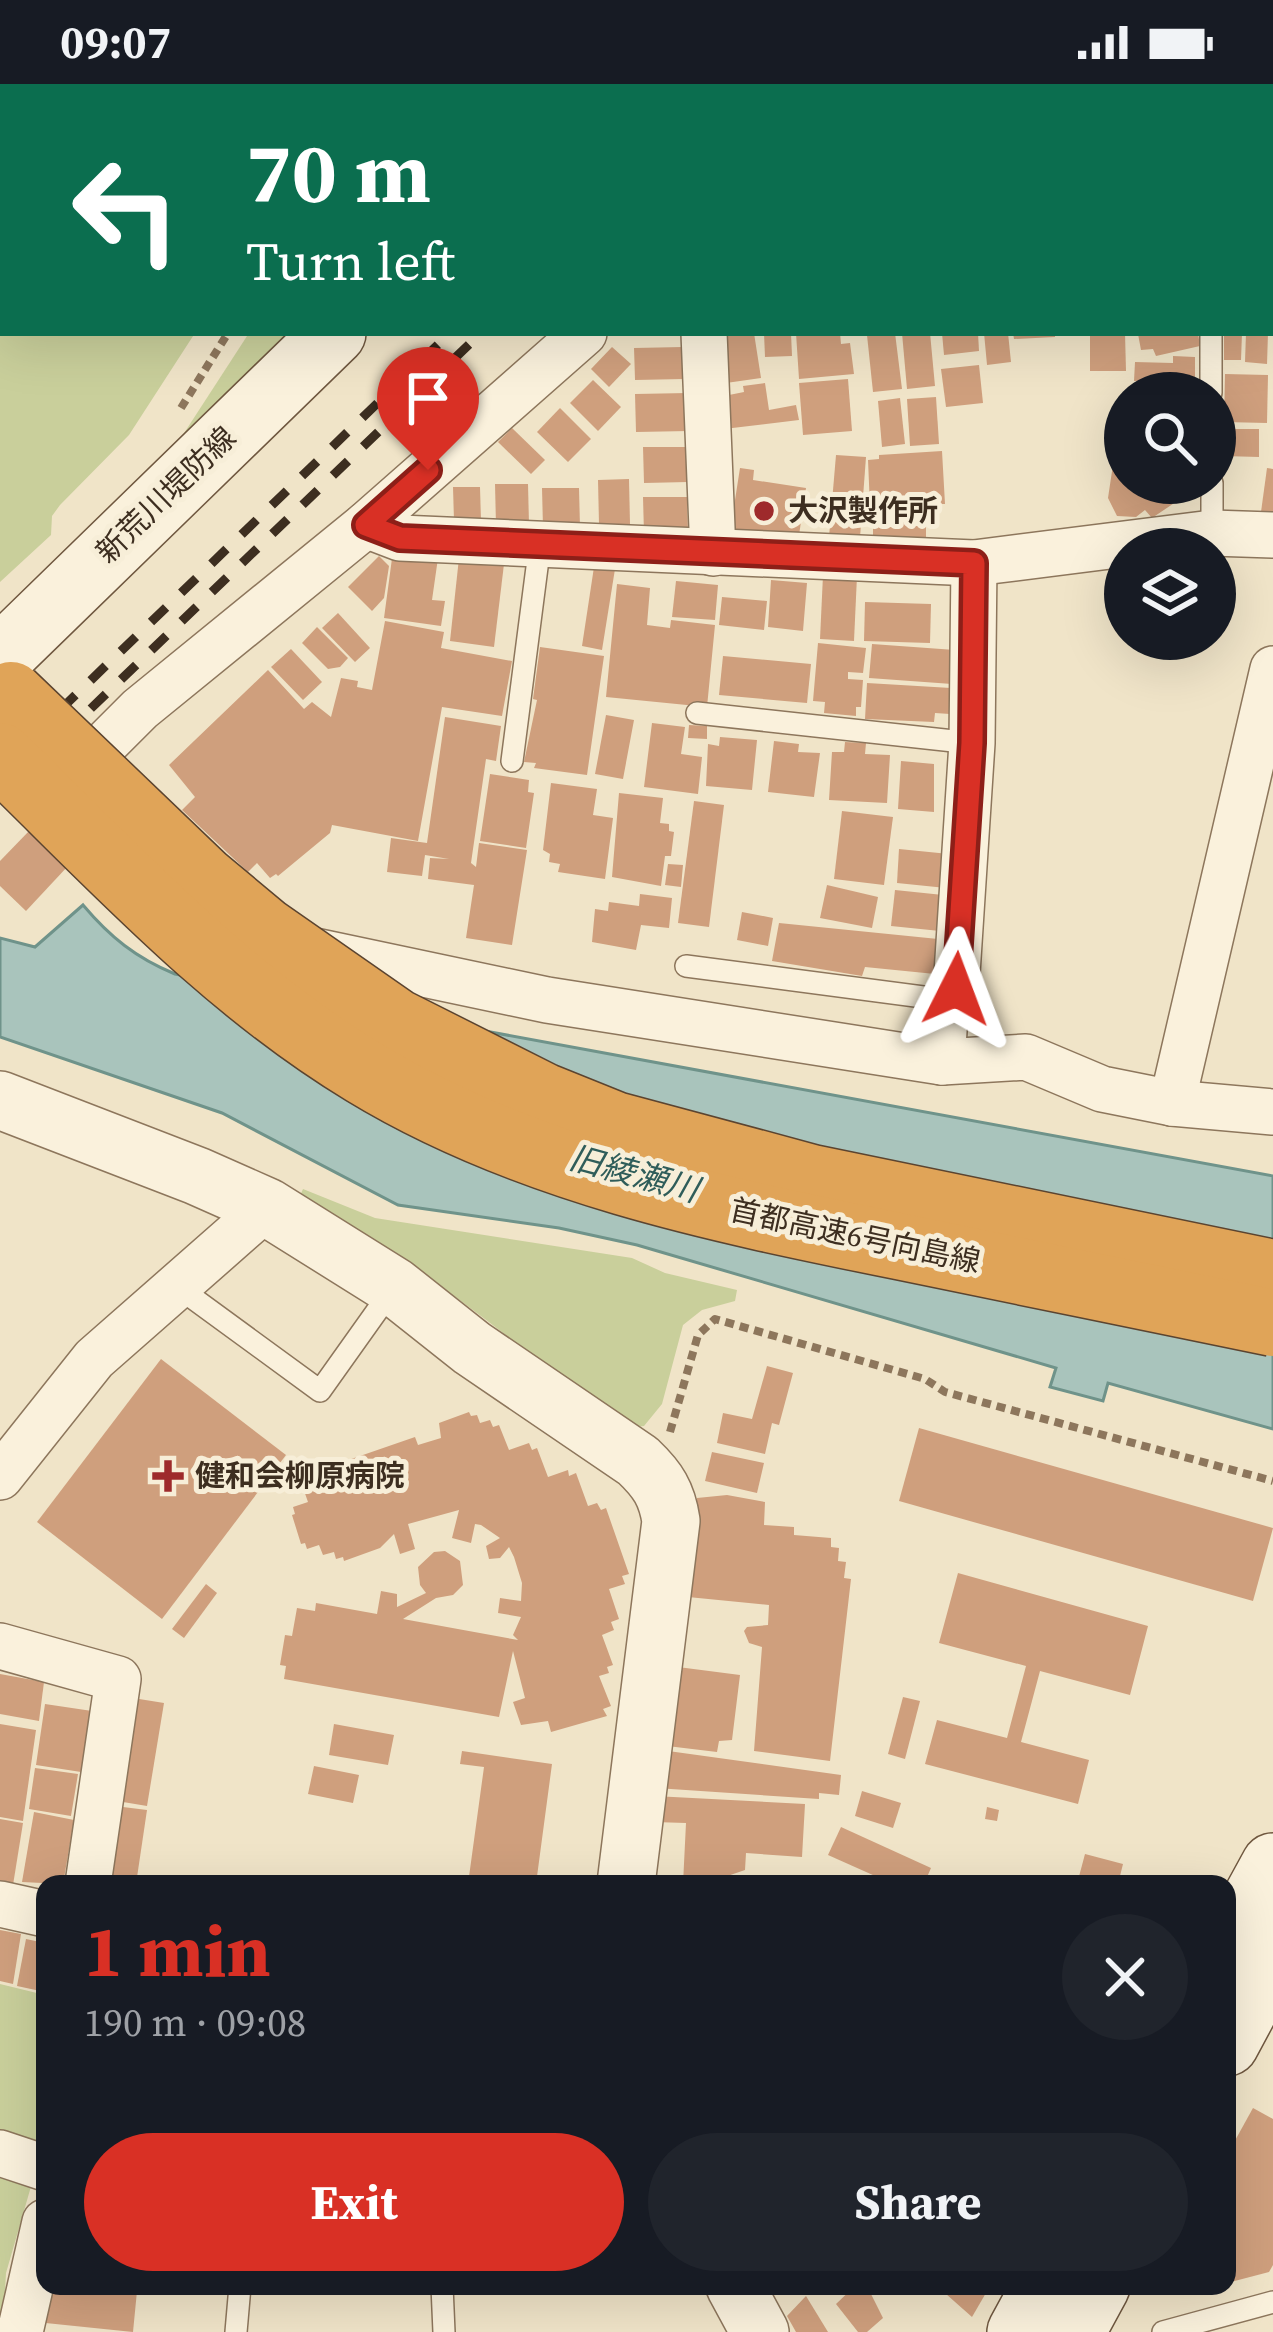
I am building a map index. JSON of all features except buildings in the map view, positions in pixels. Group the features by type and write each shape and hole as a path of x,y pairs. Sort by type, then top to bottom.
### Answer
{"highway":[{"name":"首都高速6号向島線","path":"4,703 264,930 396,1022 543,1096 615,1125 812,1178 1273,1273"},
{"name":"首都高速6号向島線","path":"4,703 226,973 364,1072 444,1115 522,1148 682,1199 1273,1323"}],"main road":[{"name":"新荒川堤防線","path":"4,703 331,336"},
{"path":"1236,1933 1273,1865"},
{"path":"1236,2027 1273,1958"}],"street":[{"path":"581,336 366,525 140,709 65,783 70,813 98,846 138,878 199,913 315,951 548,1000 942,1062 1026,1058 1102,1089 1172,1103 1273,1112"},
{"path":"704,336 713,554"},
{"path":"366,525 400,538 974,563 1104,547"},
{"path":"1236,534 1273,535"},
{"path":"942,1062 946,1000 956,989 972,743 974,563"},
{"path":"1172,1103 1273,669"},
{"path":"0,1100 197,1175 267,1207 394,1287 658,1480 671,1521 627,1875"},
{"path":"0,1477 94,1359 267,1207"},
{"path":"0,1646 118,1679 89,1875"},
{"path":"0,1904 36,1912"},
{"path":"0,2153 36,2165"},
{"path":"20,2332 36,2262"},
{"path":"740,2295 760,2332"}],"lane":[{"path":"1211,336 1211,372"},
{"path":"512,761 540,544"},
{"path":"697,713 972,743"},
{"path":"686,966 946,1000"},
{"path":"175,1286 320,1391 394,1287"},
{"path":"236,2332 239,2295"},
{"path":"442,2295 444,2332"},
{"path":"1163,2332 1273,2302"}],"path":[{"path":"658,1480 698,1335 715,1319 925,1379 945,1392 1273,1481"}],"green space":[{"path":"0,336 193,336 129,435 52,516 51,535 0,582"},
{"path":"247,336 298,336 164,464"},
{"path":"303,1189 375,1218 632,1258 665,1273 737,1290 735,1301 702,1310 683,1325 662,1404 644,1426 625,1428 426,1276 299,1198"},
{"path":"0,1984 36,1993 36,2142 0,2132"},
{"path":"0,2162 32,2183 6,2273 0,2314"}],"water":[{"name":"旧綾瀬川","path":"83,905 124,946 175,974 1273,1176 1273,1429 1108,1383 1103,1401 1050,1387 1056,1368 637,1245 559,1228 398,1205 222,1113 0,1037 0,938 35,947"}],"railway":[{"path":"0,768 447,336"},
{"path":"0,796 478,336"}],"place":[{"name":"大沢製作所","path":"764,511"},
{"name":"健和会柳原病院","path":"168,1476"}],"route":[{"path":"428,470 366,525 400,538 974,563 972,743 956,989"}]}
